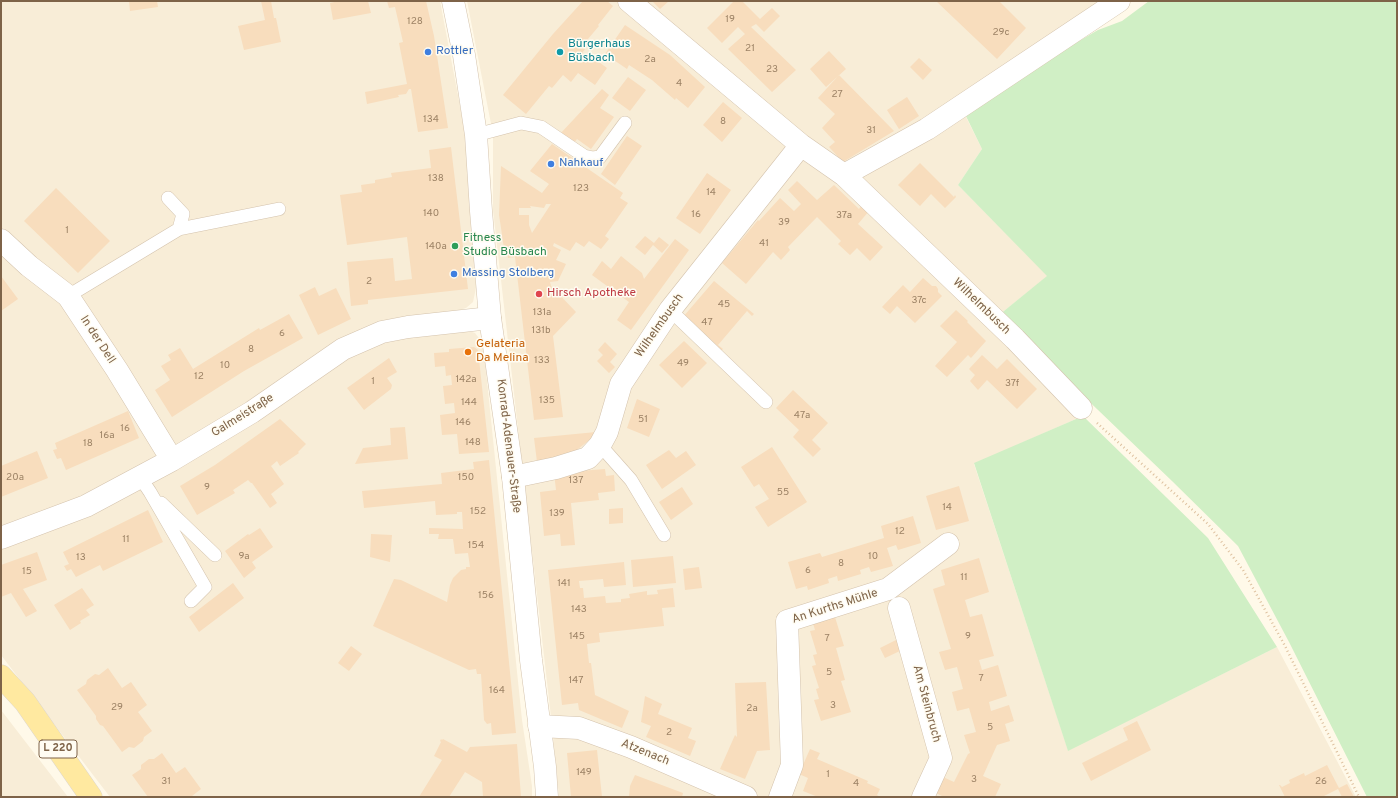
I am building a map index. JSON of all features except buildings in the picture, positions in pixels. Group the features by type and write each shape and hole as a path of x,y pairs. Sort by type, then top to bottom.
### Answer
{"main road":[{"name":"L 220","path":"1,676 25,702 90,797"}],"street":[{"name":"Konrad-Adenauer-Straße","path":"453,1 464,55 476,135 490,318 513,477 531,660 547,797"},
{"name":"Wilhelmbusch","path":"629,1 801,145 844,175 1014,339 1081,408"},
{"path":"844,175 927,129 1119,1"},
{"name":"Wilhelmbusch","path":"513,477 556,468 588,458 600,445 607,432 621,384 670,310 801,145"},
{"name":"In der Dell","path":"1,240 29,266 68,296 117,370 172,460"},
{"name":"Galmeistraße","path":"1,538 145,484 172,460 252,412 343,349 382,332 408,327 490,318"},
{"name":"An Kurths Mühle","path":"780,797 792,765 787,621 888,590 948,544"},
{"name":"Am Steinbruch","path":"899,608 941,758 923,797"},
{"name":"Atzenach","path":"539,726 579,728 631,747 746,797"}],"lane":[{"path":"476,135 521,123 541,127 584,156 593,158 600,157 625,123"},
{"path":"168,198 183,214 179,229"},
{"path":"68,296 179,229 279,209"},
{"path":"670,310 766,402"},
{"path":"600,445 631,480 664,535"},
{"path":"145,484 215,555"},
{"path":"145,484 205,587 192,601"}],"path":[{"path":"1081,408 1208,524 1243,570 1285,646 1359,797"}],"shaded area":[{"path":"1,1 440,1 465,132 476,288 473,302 466,308 257,397 179,446 112,482 52,509 1,528"},
{"path":"467,1 1099,1 965,115 982,149 958,185 1048,276 999,315 1083,416 974,464 1068,750 1277,647 1356,797 559,797 493,210 493,134"},
{"path":"463,329 475,333 482,342 484,352 522,720 532,786 532,797 110,797 1,655 1,547 344,359 399,336"},
{"path":"1,710 68,797 1,797"}],"green space":[{"path":"1149,1 1397,1 1397,797 1367,797 1289,642 1238,546 999,315 1047,276 958,185 982,149 965,114 1038,65 1098,30 1122,21"},
{"path":"1083,416 1208,538 1277,647 1068,751 974,463"}],"place":[{"name":"Rottler","path":"428,52"},
{"name":"Bürgerhaus Büsbach","path":"560,52"},
{"name":"Nahkauf","path":"551,164"},
{"name":"Fitness Studio Büsbach","path":"455,246"},
{"name":"Massing Stolberg","path":"454,274"},
{"name":"Hirsch Apotheke","path":"539,294"},
{"name":"Gelateria Da Melina","path":"468,352"}]}
